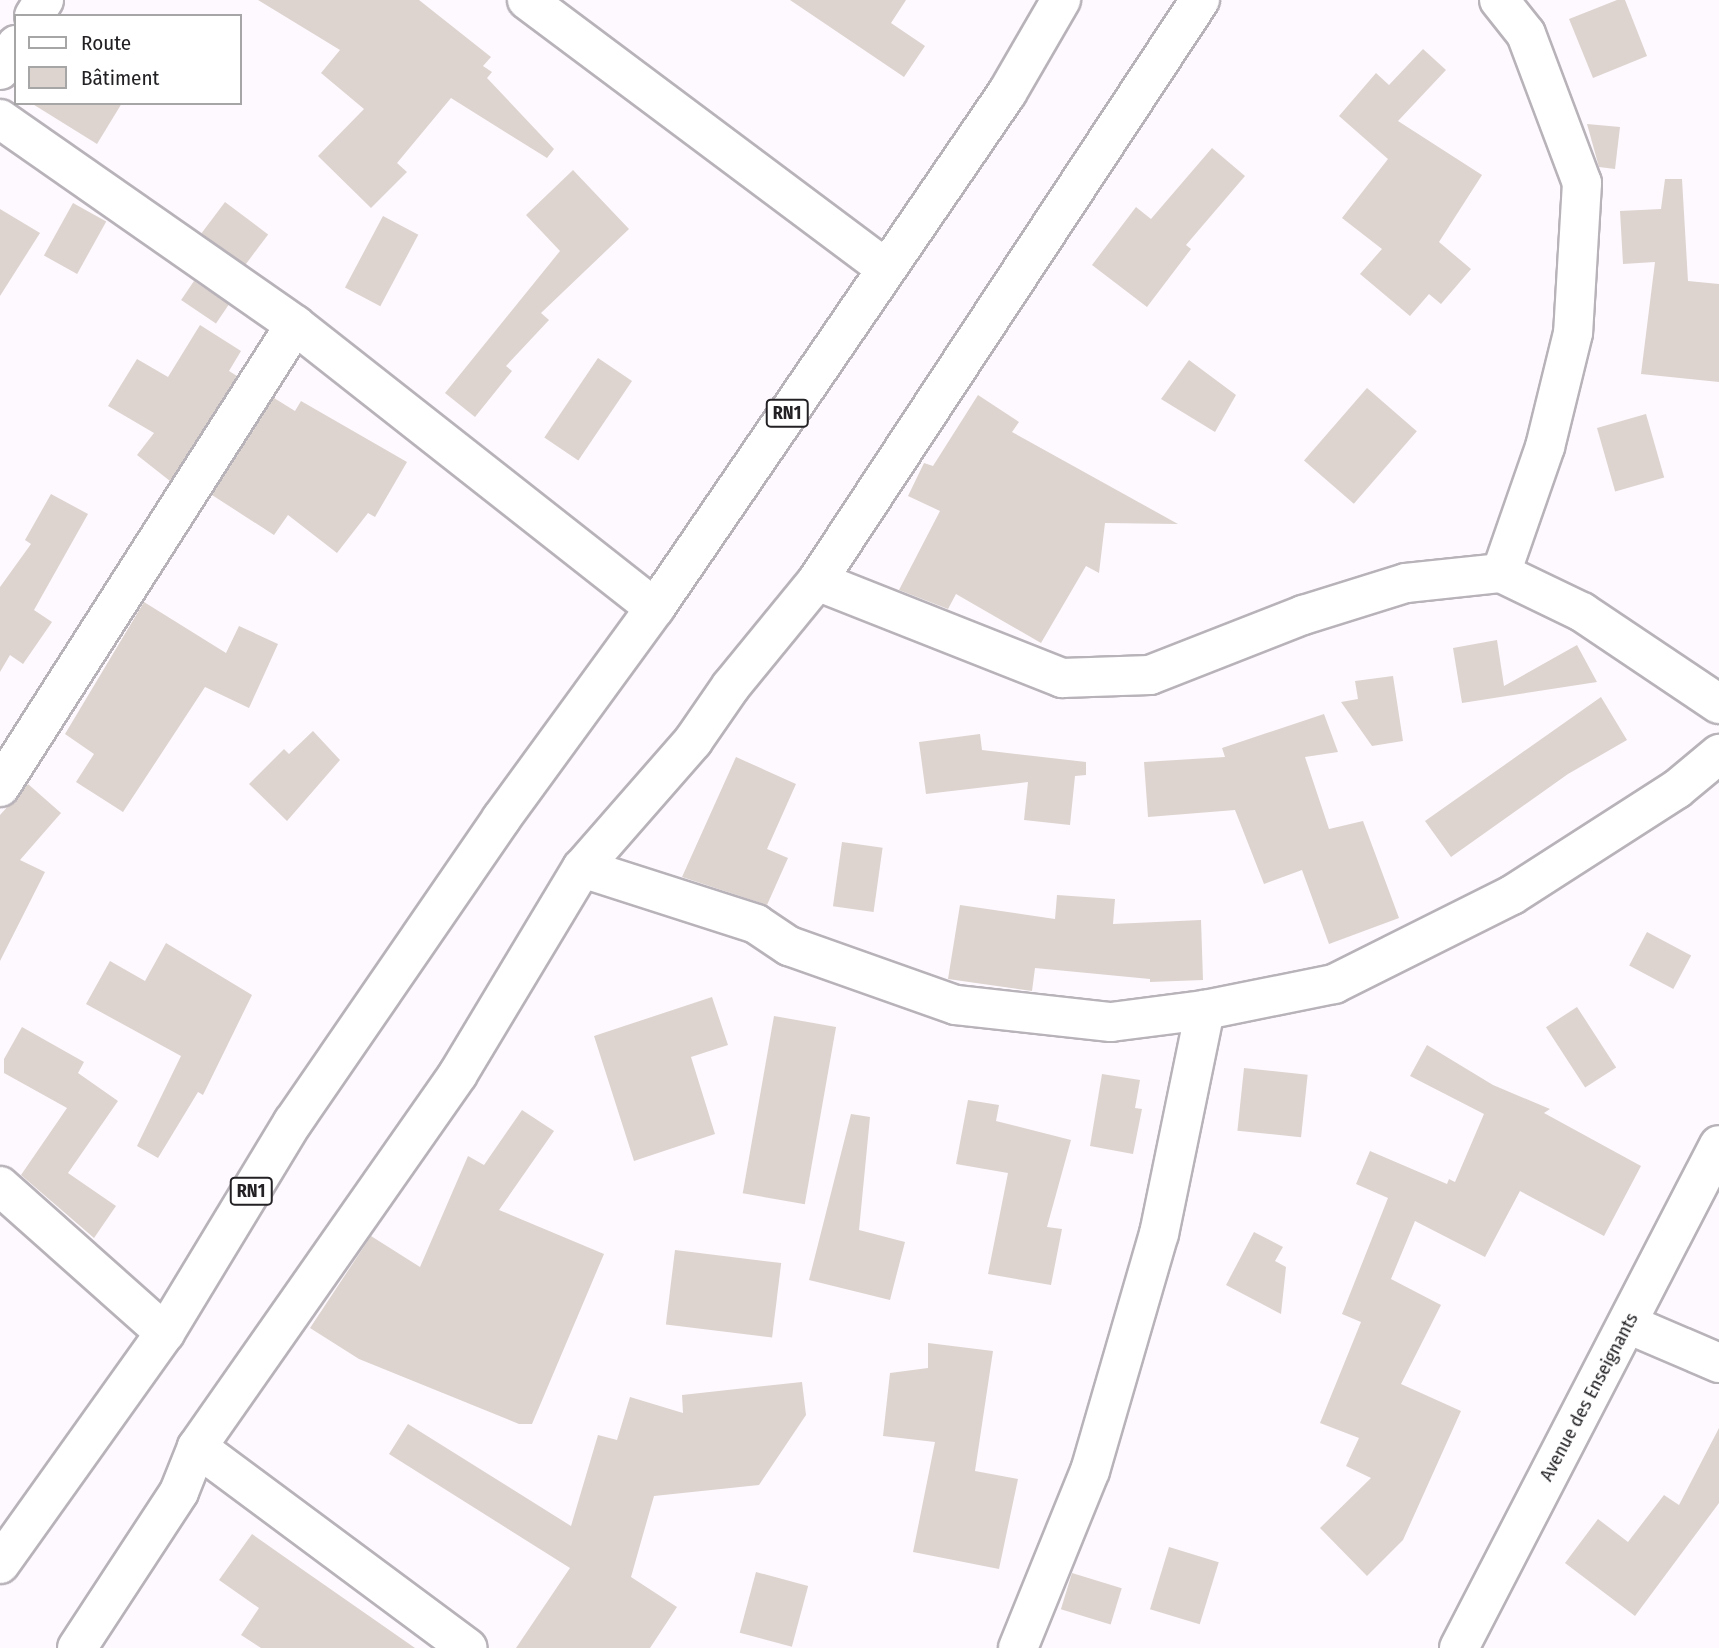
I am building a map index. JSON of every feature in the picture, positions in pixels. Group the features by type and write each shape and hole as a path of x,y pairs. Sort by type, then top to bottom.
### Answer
{"main road":[{"path":"527,0 885,268"},
{"name":"RN1","path":"0,1564 165,1333 293,1122 501,819 655,608 1007,93 1061,0"},
{"path":"76,1648 179,1492 197,1447 458,1074 582,868 693,741 731,686 817,581 1200,0"},
{"path":"1499,0 1526,34 1582,183 1573,333 1545,447 1501,573"},
{"path":"0,70 14,48"},
{"path":"0,119 295,325 655,608"},
{"path":"0,787 295,325"},
{"path":"817,581 1062,678 1150,675 1303,615 1406,583 1501,573 1582,612 1719,704"},
{"path":"582,868 756,924 789,946 957,1005 1111,1022 1205,1010 1334,984 1512,895 1677,789 1719,754"},
{"path":"1018,1648 1090,1471 1158,1234 1205,1010"},
{"name":"Avenue des Enseignants","path":"1459,1648 1719,1145"},
{"path":"0,1186 165,1333"},
{"path":"1628,1324 1719,1363"},
{"path":"197,1447 468,1648"}],"building":[{"path":"258,0 419,0 491,57 483,66 492,72 487,78 554,149 547,158 451,98 397,163 407,172 371,208 318,156 364,109 321,73 340,50"},
{"path":"790,0 906,0 891,23 925,46 904,77"},
{"path":"1617,0 1625,0 1647,56 1593,78 1569,19"},
{"path":"1423,49 1446,70 1398,121 1482,175 1439,242 1471,269 1441,304 1429,294 1410,316 1360,274 1382,249 1342,218 1388,159 1339,116 1376,73 1389,85"},
{"path":"34,105 121,105 97,144"},
{"path":"1587,124 1620,127 1615,169 1599,167"},
{"path":"1212,148 1245,176 1186,245 1191,249 1147,307 1092,265 1136,207 1151,219"},
{"path":"573,170 629,229 541,313 549,320 506,366 512,371 475,417 445,393 560,251 526,215"},
{"path":"1665,179 1682,179 1688,281 1719,284 1719,382 1641,374 1655,262 1623,264 1620,211 1661,209"},
{"path":"225,202 268,234 245,266 202,233"},
{"path":"73,203 106,221 77,274 44,255"},
{"path":"0,209 40,233 0,296"},
{"path":"383,216 418,235 380,306 345,288"},
{"path":"194,281 229,304 216,324 181,300"},
{"path":"200,325 241,351 229,371 237,376 170,481 137,455 154,433 108,406 137,359 168,377"},
{"path":"598,358 632,381 578,461 544,438"},
{"path":"1189,360 1236,395 1215,432 1161,399"},
{"path":"1367,388 1417,431 1354,504 1304,460"},
{"path":"978,395 1019,422 1012,432 1178,524 1105,523 1099,573 1086,566 1041,643 956,594 948,609 899,590 940,511 908,496 924,463 933,466"},
{"path":"274,398 295,411 301,401 407,462 375,517 368,513 337,553 288,515 274,535 212,495"},
{"path":"1646,414 1664,477 1615,492 1597,428"},
{"path":"51,494 88,514 34,610 52,622 23,664 10,655 0,672 0,587 31,544 25,540"},
{"path":"144,602 226,653 239,626 278,644 249,708 205,687 123,812 76,782 94,754 65,734"},
{"path":"1497,640 1504,686 1577,645 1597,682 1462,703 1453,648"},
{"path":"1393,676 1403,741 1372,746 1341,702 1358,699 1355,681"},
{"path":"1601,697 1627,740 1568,774 1451,857 1425,821"},
{"path":"1324,714 1338,752 1305,757 1329,829 1363,821 1399,918 1329,944 1302,870 1264,884 1235,810 1148,817 1144,762 1225,757 1222,748"},
{"path":"313,731 340,760 287,821 249,784 284,749 289,754"},
{"path":"980,734 982,750 1086,762 1086,775 1075,776 1070,825 1024,820 1028,782 926,794 919,742"},
{"path":"736,757 796,784 767,849 788,858 767,905 682,877"},
{"path":"28,784 61,813 20,860 45,872 0,961 0,815"},
{"path":"842,842 883,848 874,912 833,906"},
{"path":"1057,895 1115,899 1113,924 1201,920 1203,980 1150,982 1150,979 1035,968 1032,991 948,979 960,905 1055,919"},
{"path":"1647,932 1691,955 1673,989 1629,966"},
{"path":"166,943 252,995 203,1095 198,1092 158,1158 137,1146 181,1056 86,1004 110,961 145,981"},
{"path":"712,997 728,1045 691,1057 715,1134 634,1161 594,1036"},
{"path":"1577,1007 1616,1067 1585,1088 1546,1027"},
{"path":"774,1016 836,1027 805,1204 743,1193"},
{"path":"22,1027 84,1062 78,1073 118,1101 68,1173 116,1206 94,1238 21,1175 67,1108 4,1073 4,1059"},
{"path":"1427,1045 1493,1085 1550,1109 1544,1113 1641,1166 1604,1236 1520,1191 1485,1257 1415,1221 1391,1279 1441,1305 1401,1384 1461,1411 1403,1540 1367,1576 1320,1528 1371,1478 1346,1466 1359,1438 1320,1423 1361,1322 1342,1314 1388,1198 1356,1184 1370,1151 1447,1184 1449,1179 1455,1182 1484,1114 1410,1076"},
{"path":"1244,1068 1308,1075 1301,1137 1237,1131"},
{"path":"1102,1074 1140,1080 1135,1108 1142,1109 1133,1154 1090,1146"},
{"path":"968,1100 999,1105 996,1121 1071,1140 1047,1227 1062,1229 1051,1285 988,1274 1008,1173 956,1164"},
{"path":"522,1110 554,1131 499,1210 604,1254 532,1424 519,1424 359,1359 310,1328 371,1236 420,1267 468,1156 484,1165"},
{"path":"851,1114 870,1117 859,1230 905,1242 890,1300 809,1280"},
{"path":"1254,1232 1283,1247 1275,1261 1286,1267 1281,1314 1226,1285"},
{"path":"675,1250 781,1263 772,1337 666,1324"},
{"path":"928,1343 993,1351 975,1471 1018,1479 999,1569 913,1552 935,1442 883,1436 890,1373 928,1368"},
{"path":"802,1382 806,1415 759,1485 654,1496 631,1577 677,1607 650,1648 516,1648 570,1568 389,1454 408,1424 571,1526 598,1435 617,1440 630,1397 683,1413 682,1395"},
{"path":"1719,1428 1719,1503 1635,1616 1565,1563 1598,1519 1628,1542 1664,1495 1679,1505"},
{"path":"252,1534 415,1648 261,1648 241,1635 259,1608 219,1580"},
{"path":"1169,1547 1219,1562 1200,1624 1150,1609"},
{"path":"756,1572 808,1586 792,1647 740,1633"},
{"path":"1072,1573 1122,1588 1111,1625 1061,1609"}]}
